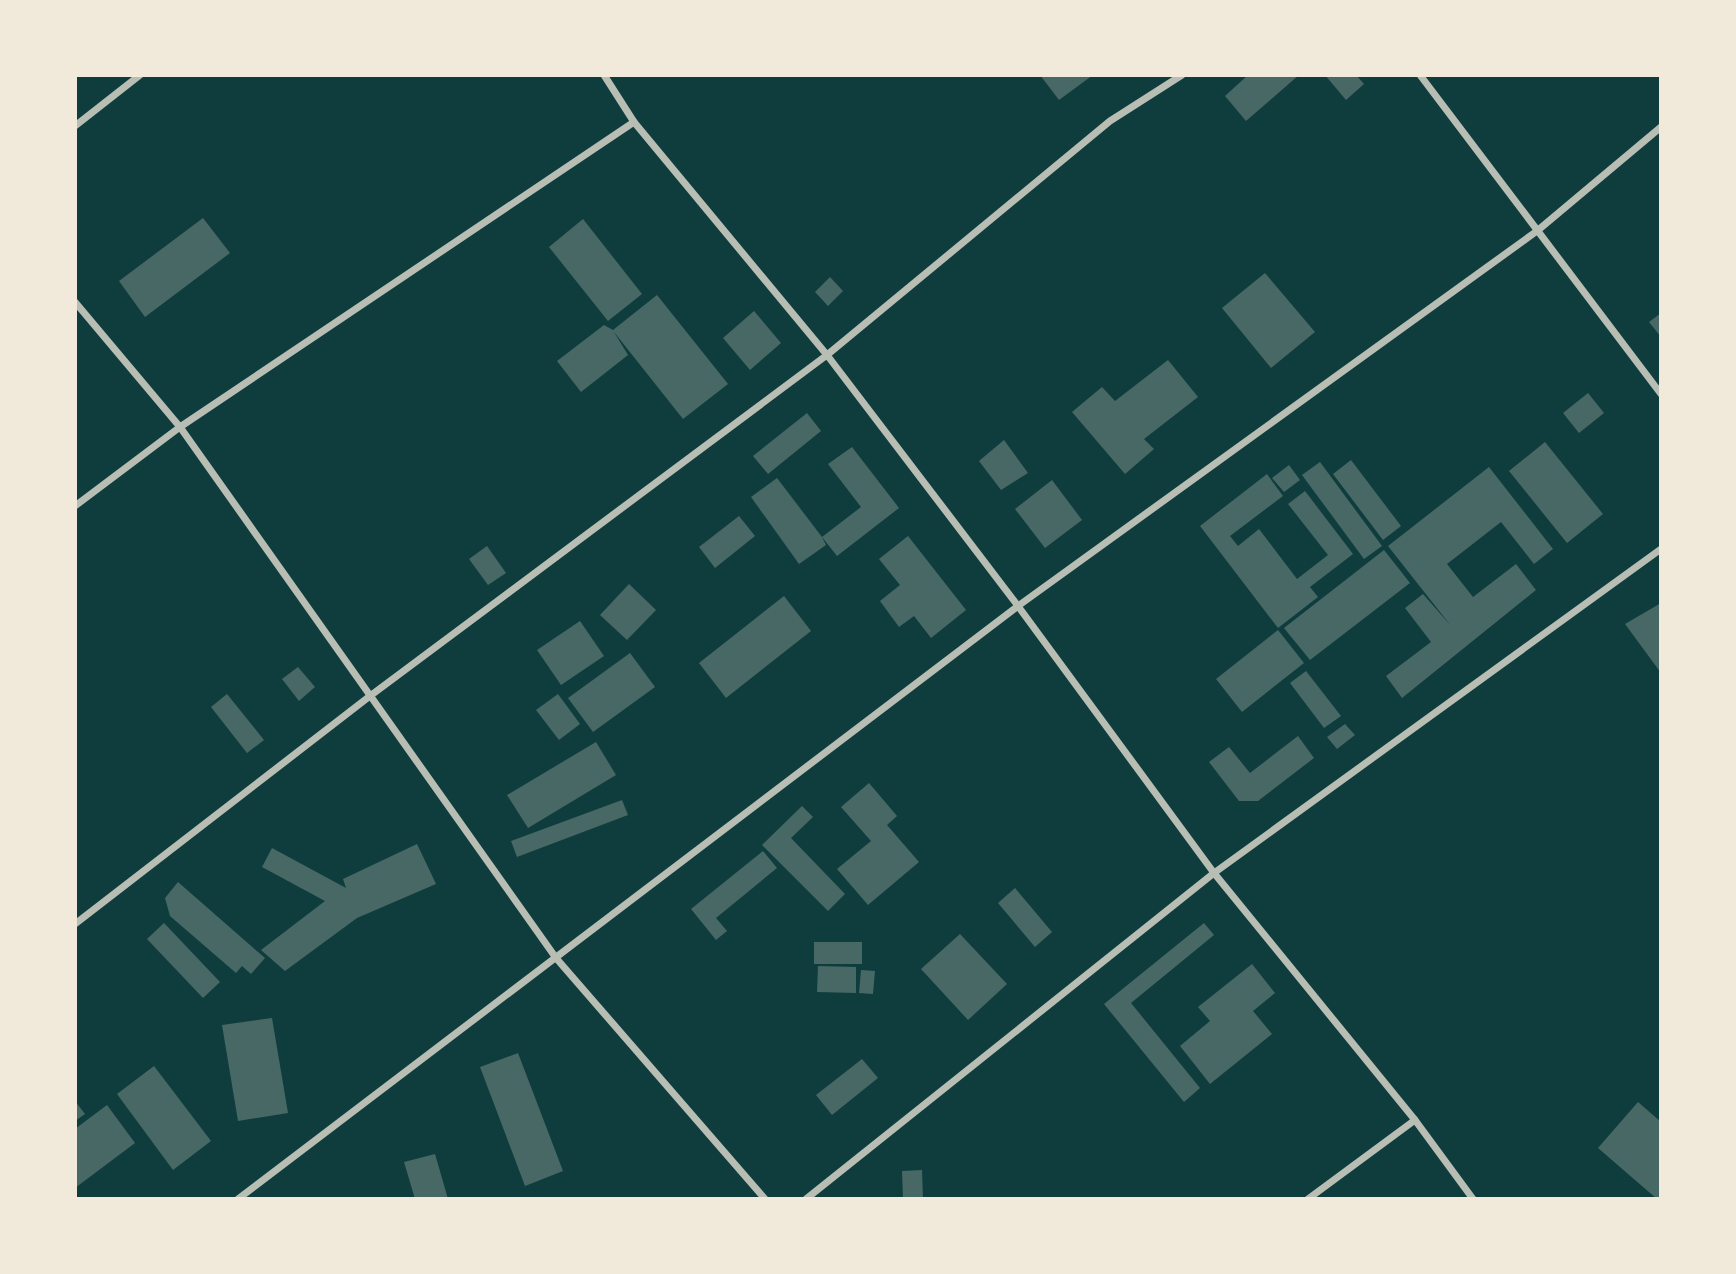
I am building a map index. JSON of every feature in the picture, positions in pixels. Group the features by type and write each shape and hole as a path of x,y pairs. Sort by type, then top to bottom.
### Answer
{"street":[{"path":"75,126 139,75"},
{"path":"604,75 634,122 827,355 1018,607 1214,873 1415,1119 1473,1199"},
{"path":"75,924 369,696 827,355 1110,121 1182,75"},
{"path":"1420,75 1661,394"},
{"path":"75,506 180,427 634,122"},
{"path":"239,1199 1018,607 1537,231 1661,127"},
{"path":"75,302 180,427 556,958 765,1199"},
{"path":"806,1199 1214,873 1661,549"},
{"path":"1308,1199 1415,1119"}],"building":[{"path":"1040,75 1093,75 1059,100"},
{"path":"1248,75 1299,75 1246,121 1225,96"},
{"path":"1325,75 1356,75 1364,84 1346,100"},
{"path":"203,218 230,253 145,317 119,281"},
{"path":"583,219 642,294 608,321 549,247"},
{"path":"1265,273 1315,332 1271,368 1222,308"},
{"path":"830,277 843,291 828,306 815,292"},
{"path":"657,295 728,384 683,419 614,332 628,355 581,392 557,361 604,325 613,330"},
{"path":"754,311 781,343 750,370 723,338"},
{"path":"1661,313 1661,337 1649,322"},
{"path":"1168,360 1198,397 1144,439 1154,449 1125,474 1072,412 1102,387 1115,401"},
{"path":"1588,393 1604,413 1579,433 1563,413"},
{"path":"807,413 821,431 768,474 753,456"},
{"path":"1004,440 1028,473 1001,490 979,461"},
{"path":"1545,442 1603,514 1567,543 1509,471"},
{"path":"852,447 899,508 837,556 822,537 861,507 828,464"},
{"path":"1351,460 1401,526 1383,540 1333,474"},
{"path":"1320,462 1382,546 1364,559 1302,475"},
{"path":"1289,465 1300,480 1284,492 1272,478"},
{"path":"1489,467 1553,549 1534,564 1501,522 1447,564 1473,597 1516,564 1536,590 1402,698 1386,676 1431,642 1405,608 1423,594 1451,626 1388,546"},
{"path":"1267,474 1283,496 1230,536 1238,546 1259,529 1297,579 1328,555 1288,504 1305,491 1353,554 1310,587 1318,597 1278,628 1200,526"},
{"path":"777,478 826,545 799,564 751,497"},
{"path":"1052,480 1082,520 1045,548 1015,509"},
{"path":"739,516 755,536 715,568 699,547"},
{"path":"908,536 966,610 931,638 914,616 899,627 880,601 900,585 879,559"},
{"path":"487,546 506,573 488,585 469,559"},
{"path":"1384,550 1410,583 1310,660 1284,628"},
{"path":"629,584 656,610 627,640 600,615"},
{"path":"784,596 811,631 726,698 699,663"},
{"path":"1661,603 1661,673 1625,624"},
{"path":"580,621 604,656 561,685 537,650"},
{"path":"1278,630 1304,663 1242,712 1216,679"},
{"path":"630,653 655,687 593,732 568,698"},
{"path":"298,667 315,687 299,701 282,679"},
{"path":"1306,671 1341,716 1324,728 1290,683"},
{"path":"227,694 264,740 247,753 211,707"},
{"path":"558,694 580,724 559,740 536,710"},
{"path":"1345,724 1355,735 1337,749 1327,737"},
{"path":"1298,736 1314,758 1258,801 1239,801 1209,762 1229,747 1250,773"},
{"path":"596,742 616,775 528,828 507,795"},
{"path":"869,783 897,816 887,825 919,862 868,905 837,869 871,841 841,807"},
{"path":"622,800 628,815 517,857 511,841"},
{"path":"802,806 813,817 791,838 845,894 828,911 762,845"},
{"path":"417,844 436,884 357,918 285,971 261,950 325,901 262,867 272,848 346,888 343,879"},
{"path":"763,851 777,868 716,918 727,931 716,940 691,909"},
{"path":"178,882 265,958 251,974 242,966 236,973 170,916 165,898"},
{"path":"1015,888 1052,932 1035,947 998,903"},
{"path":"164,923 220,982 203,998 147,939"},
{"path":"1204,923 1214,935 1131,1003 1200,1088 1184,1102 1104,1004"},
{"path":"960,934 1007,984 968,1020 921,969"},
{"path":"814,942 862,942 862,964 814,964"},
{"path":"1252,964 1275,993 1253,1011 1272,1034 1210,1084 1180,1046 1210,1021 1198,1007"},
{"path":"818,966 856,967 856,993 817,992"},
{"path":"861,970 875,971 873,994 859,993"},
{"path":"272,1018 288,1113 238,1121 222,1025"},
{"path":"518,1053 563,1171 525,1186 480,1067"},
{"path":"862,1059 878,1078 832,1115 816,1095"},
{"path":"154,1066 211,1141 173,1170 117,1094"},
{"path":"75,1101 85,1114 75,1121"},
{"path":"1638,1102 1661,1122 1661,1199 1657,1199 1598,1148"},
{"path":"107,1105 135,1143 75,1188 75,1129"},
{"path":"435,1154 448,1199 415,1199 404,1162"},
{"path":"922,1170 923,1199 903,1199 902,1171"}]}
